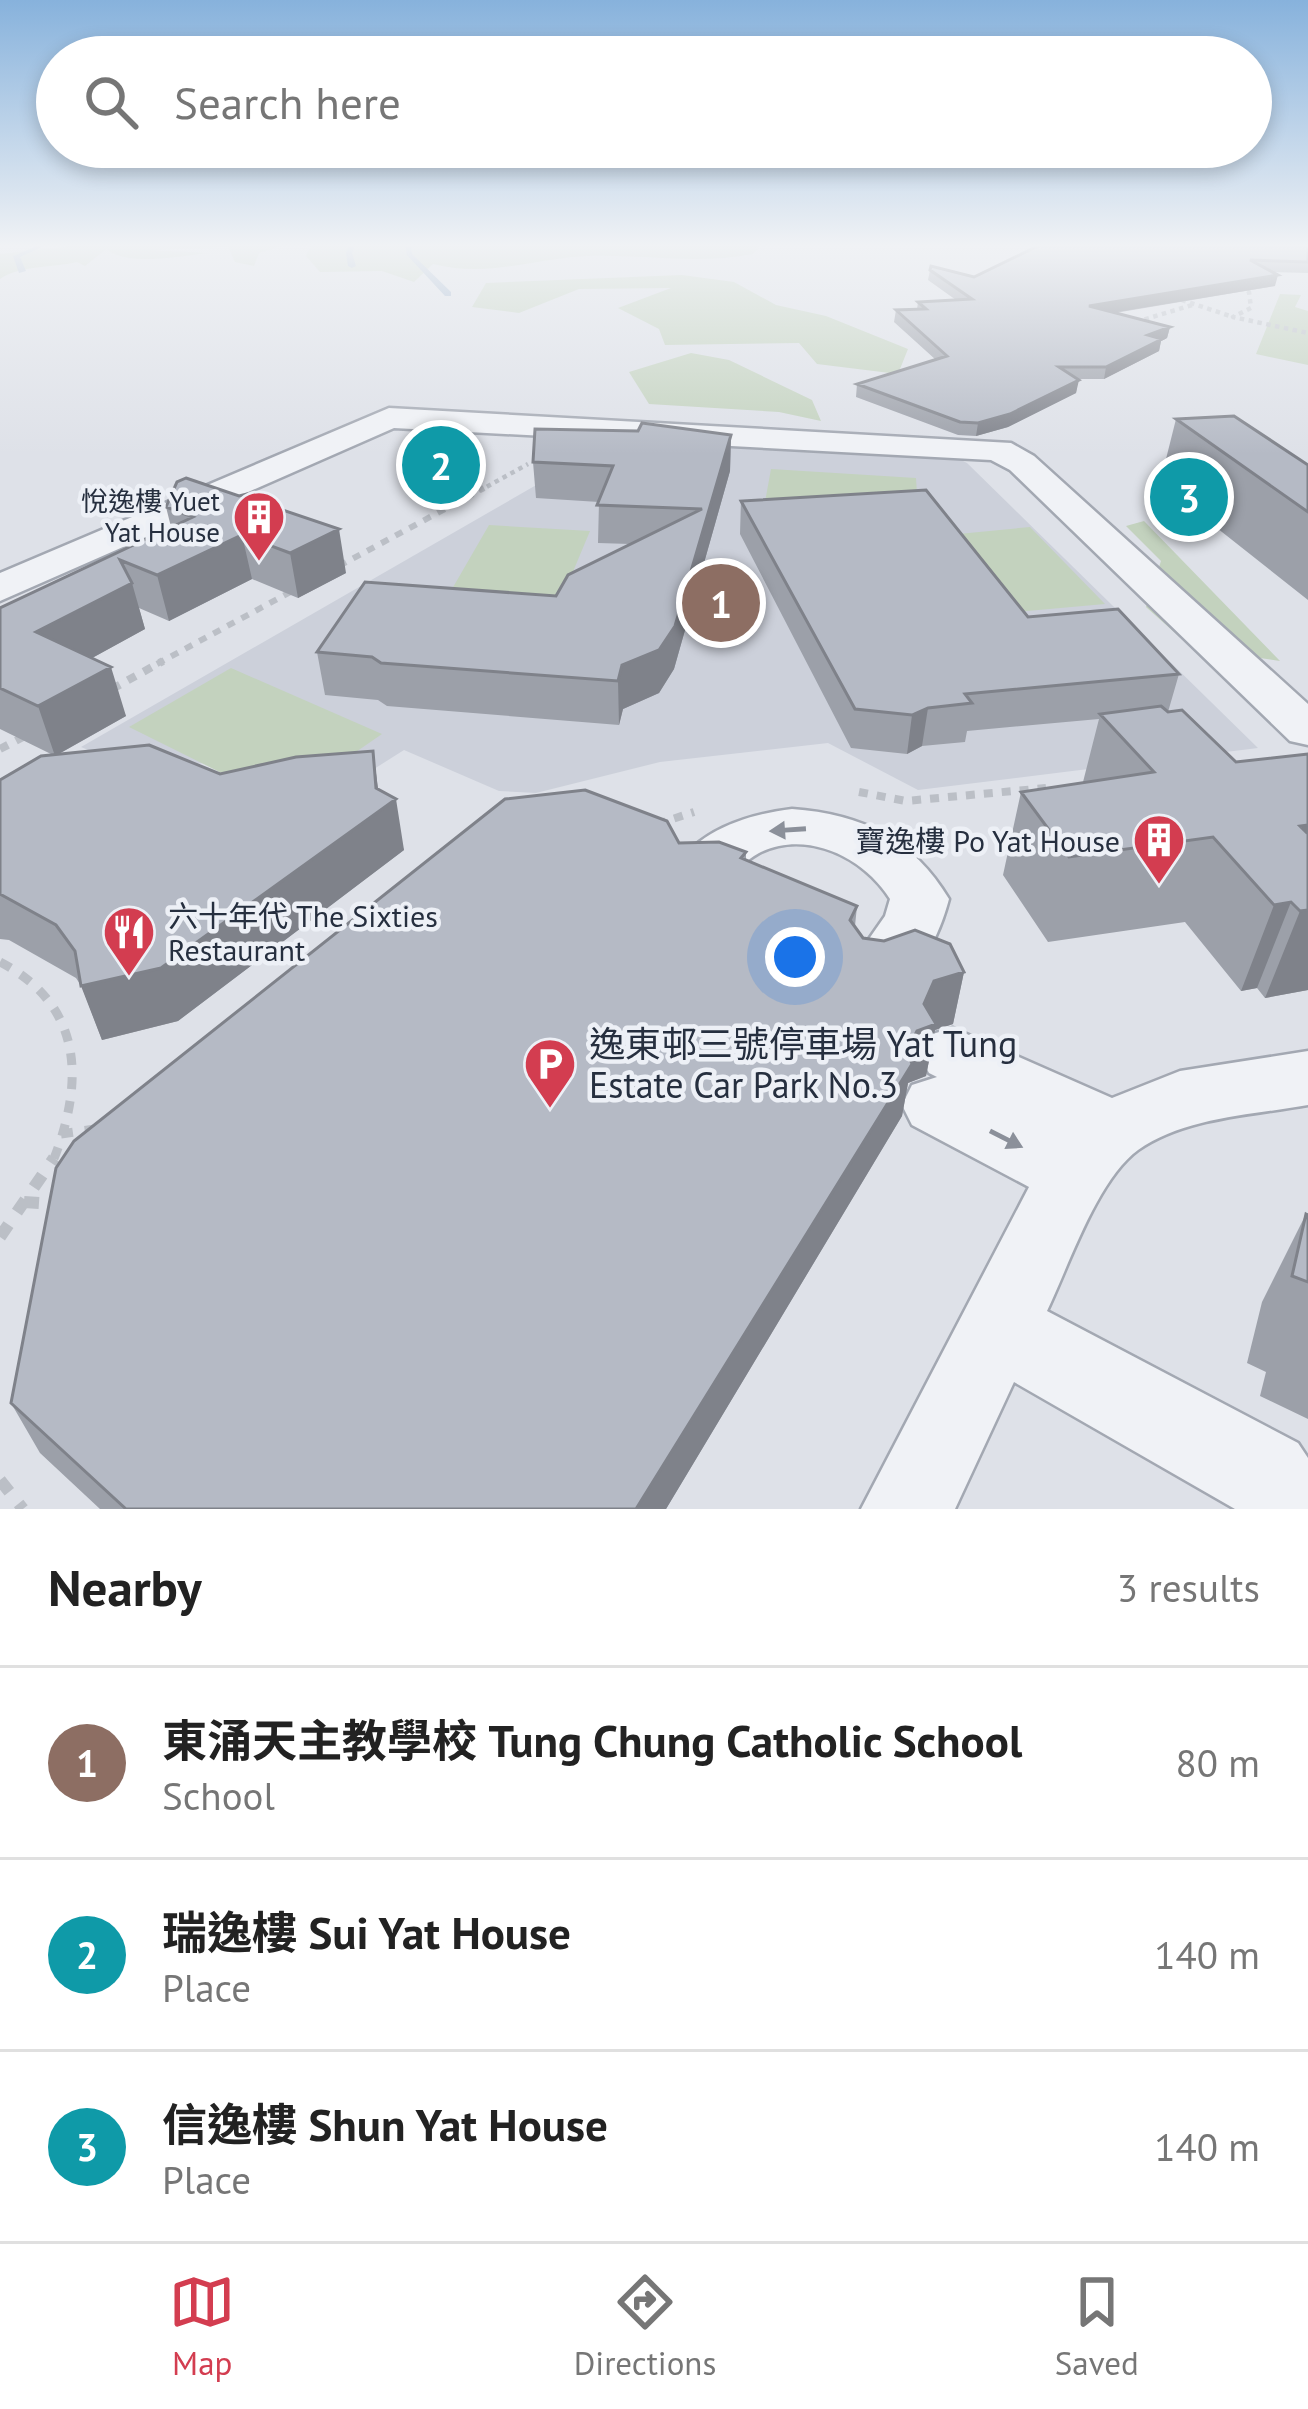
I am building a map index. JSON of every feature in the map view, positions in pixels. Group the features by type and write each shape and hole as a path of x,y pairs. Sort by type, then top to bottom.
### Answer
{"street":[{"path":"0,588 389,418 999,450 1022,464 1308,730"},
{"path":"699,874 747,836 781,828 818,829 885,854 907,872 920,899 914,922 879,969"},
{"path":"908,1509 997,1328 1092,1152 1180,1099 1308,1078"},
{"path":"945,1079 1092,1152"},
{"path":"997,1328 1233,1454 1266,1475 1288,1509"}],"path":[{"path":"1121,327 1165,313"},
{"path":"1221,313 1308,333"},
{"path":"1233,317 1241,313"},
{"path":"338,567 528,464"},
{"path":"106,692 296,590"},
{"path":"0,749 42,727"},
{"path":"0,962 18,968 62,1012 77,1077 54,1159 0,1237"},
{"path":"24,1202 70,1205"},
{"path":"0,1480 23,1509"}],"shaded area":[{"path":"707,444 957,458 967,463 1258,748 918,790 828,743 660,762 536,793 499,791 404,750 314,807 215,762 136,770 81,747 592,453"}],"green space":[{"path":"629,313 814,313 908,349 898,374 817,364 799,343 665,345 659,329"},
{"path":"1272,313 1308,313 1308,365 1256,354"},
{"path":"691,353 729,360 812,400 821,421 779,412 649,404 629,372"},
{"path":"771,469 916,478 918,511 765,502"},
{"path":"1144,521 1280,661 1192,648 1146,607 1161,561 1126,526"},
{"path":"489,525 590,531 554,617 441,608"},
{"path":"1030,527 1105,604 1015,612 948,535"},
{"path":"231,668 382,734 282,803 129,727"}],"building":[{"path":"900,313 1118,313 1170,327 1148,335 1162,339 1106,367 1059,367 1079,380 1010,414 978,423 960,422 857,384 947,356"},
{"path":"1234,416 1308,465 1308,512 1176,419"},
{"path":"642,423 731,435 675,626 659,650 622,665 618,681 381,663 372,657 317,652 365,582 556,596 568,575 702,509 597,505 613,466 533,462 535,429 638,431"},
{"path":"186,478 239,496 247,494 250,499 339,529 290,553 242,535 157,575 120,560 132,583 36,632 111,667 38,706 0,688 0,608 193,517 166,507 177,482"},
{"path":"926,490 1028,617 1118,609 1179,674 965,694 972,703 928,708 912,715 855,709 741,501"},
{"path":"1161,706 1168,712 1182,710 1236,762 1308,754 1308,825 1300,826 1308,834 1308,910 1300,911 1291,902 1274,905 1213,837 1069,857 1021,792 1154,772 1100,714"},
{"path":"149,745 220,774 296,757 373,751 376,788 396,799 161,968 81,986 75,951 56,925 0,894 0,780 41,756"},
{"name":"逸東邨三號停車場 Yat Tung Estate Car Park No.3","path":"585,790 667,821 679,843 719,842 746,852 741,858 857,906 850,920 863,938 884,941 915,930 950,944 964,972 934,981 924,1004 936,1024 917,1031 907,1051 912,1064 636,1509 126,1509 11,1403 56,1168 74,1141 505,799"},
{"path":"1308,1215 1308,1282 1292,1276"}],"place":[{"name":"瑞逸樓 Sui Yat House","path":"441,465"},
{"name":"信逸樓 Shun Yat House","path":"1189,497"},
{"name":"悅逸樓 Yuet Yat House","path":"259,563"},
{"name":"東涌天主教學校 Tung Chung Catholic School","path":"721,603"},
{"name":"寶逸樓 Po Yat House","path":"1159,886"},
{"name":"六十年代 The Sixties Restaurant","path":"129,978"},
{"name":"逸東邨三號停車場 Yat Tung Estate Car Park No.3","path":"550,1110"}]}
